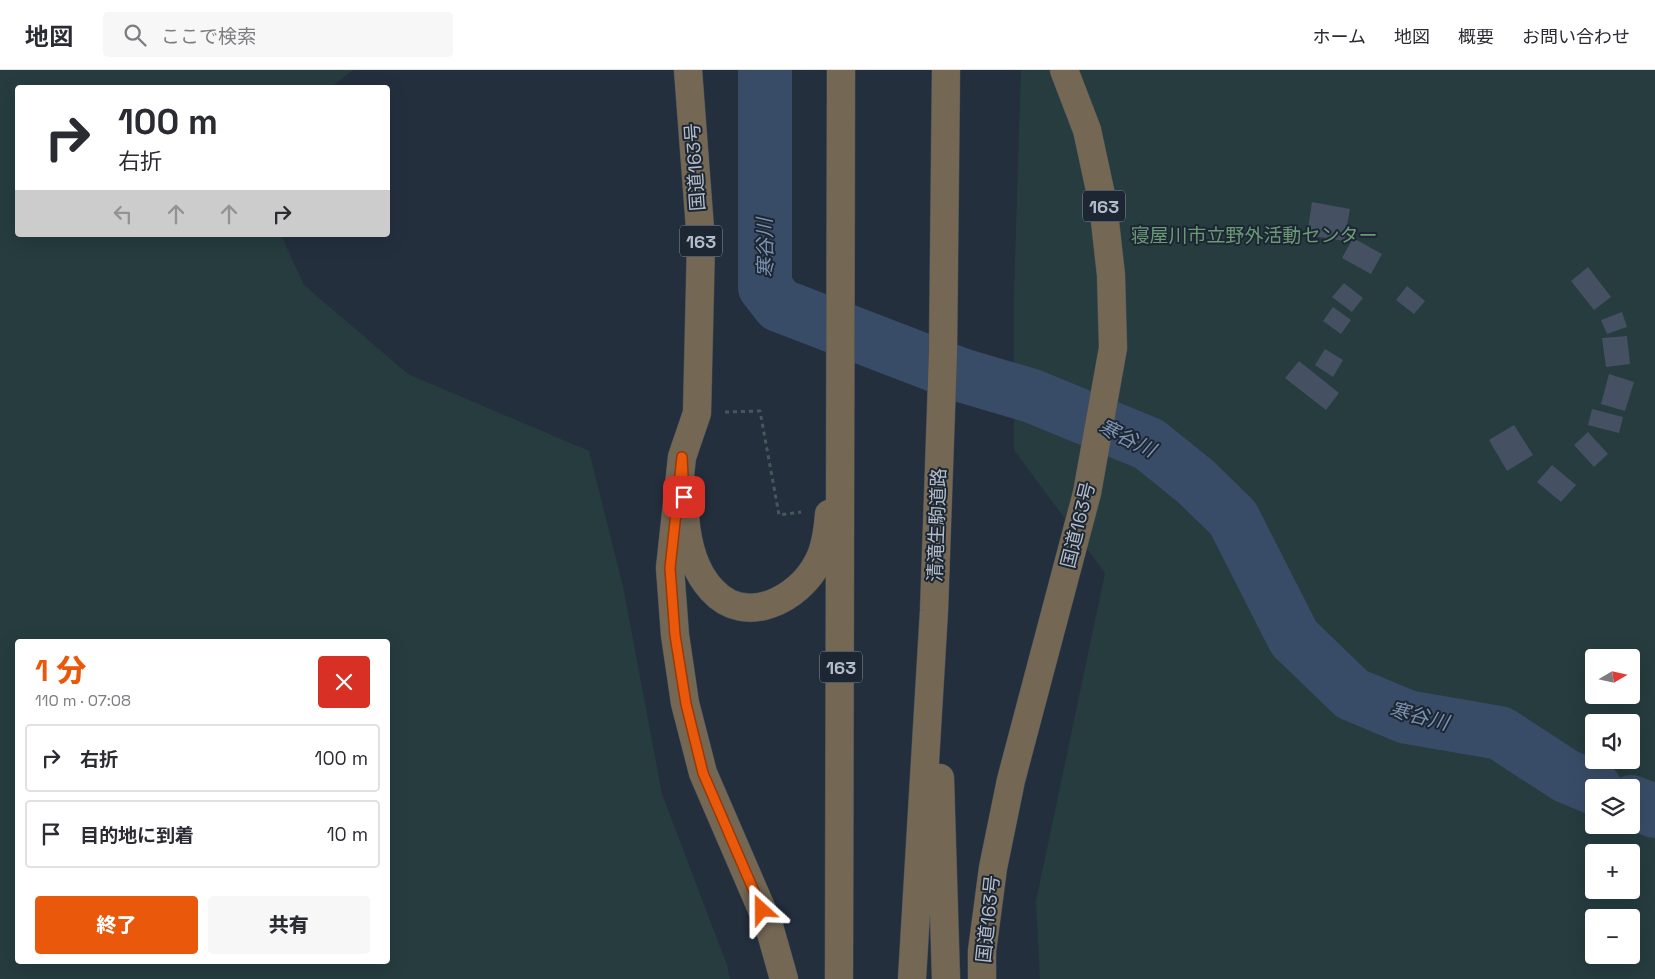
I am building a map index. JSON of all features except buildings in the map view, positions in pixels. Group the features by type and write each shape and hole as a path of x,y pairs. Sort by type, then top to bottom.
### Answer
{"highway":[{"name":"国道163号","path":"688,70 700,242 697,413"},
{"name":"163","path":"839,979 842,354 841,70"},
{"name":"清滝生駒道路","path":"912,979 934,611 943,353 946,70"},
{"name":"国道163号","path":"982,979 982,951 993,868 1009,790 1087,493 1113,348 1111,275 1104,204 1087,130 1064,70"},
{"name":"163","path":"682,457 687,536 696,567 701,575 712,591 732,604 753,608 778,603 800,587 819,562 828,526 842,354"},
{"name":"163","path":"697,413 682,457 670,568 675,635 686,704 703,773 769,926 784,979"},
{"path":"934,611 946,979"}],"path":[{"path":"697,413 760,411 779,515 803,511"}],"green space":[{"path":"0,70 353,70 334,85 15,85 15,237 282,237 304,285 408,374 589,451 623,586 662,794 727,965 730,979 0,979"},
{"name":"寝屋川市立野外活動センター","path":"1021,70 1655,70 1655,979 1040,979 1036,901 1105,573 1014,450 1014,294"}],"waterway":[{"name":"寒谷川","path":"765,70 765,287 779,305 961,375 1032,396 1149,444 1196,482 1233,518 1294,638 1352,694 1407,717 1500,733 1566,776 1585,784"},
{"name":"寒谷川","path":"1640,805 1655,811"}],"route":[{"path":"684,497 682,457 670,568 675,635 686,704 703,773 762,910"}]}
